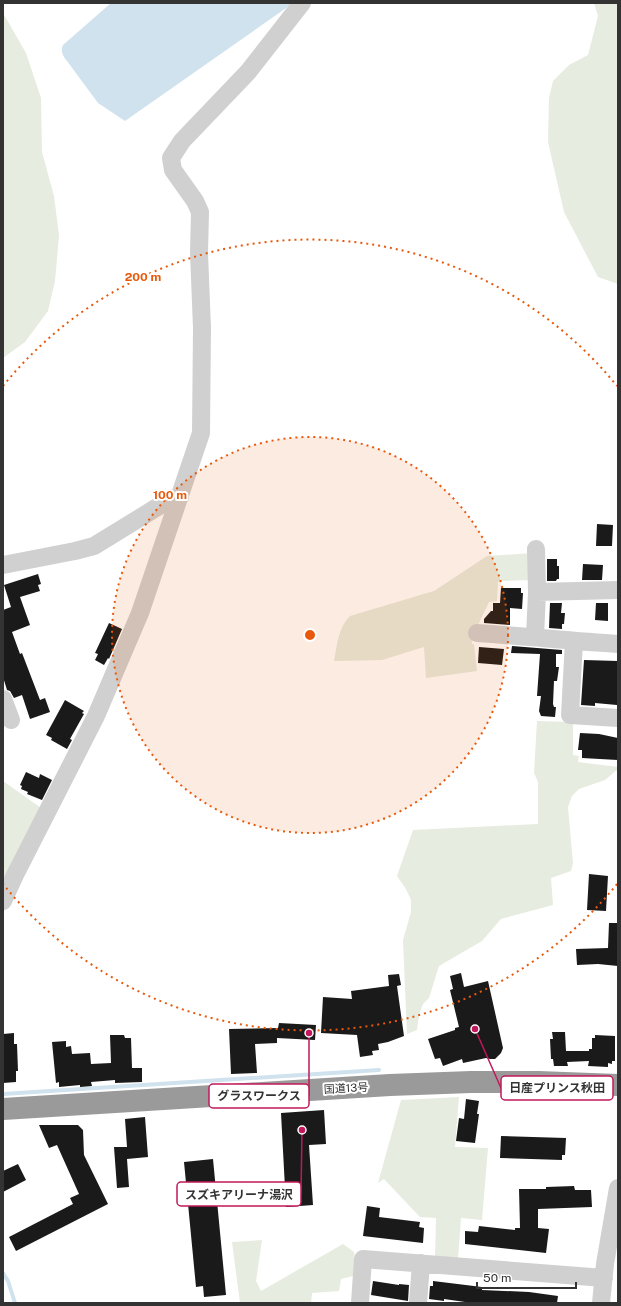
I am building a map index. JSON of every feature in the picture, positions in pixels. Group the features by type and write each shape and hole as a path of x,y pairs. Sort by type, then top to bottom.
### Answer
{"highway":[{"name":"国道13号","path":"3,1109 374,1086 471,1082 538,1082 618,1085"}],"street":[{"path":"3,901 96,716 140,613 201,433 202,328 198,253 200,212 195,201 173,170 170,158 182,142 248,72 302,3"},
{"path":"3,565 94,546 160,506 180,496"},
{"path":"535,637 537,592 536,550"},
{"path":"537,592 618,590"},
{"path":"477,633 618,644"},
{"path":"574,641 570,715 618,718"},
{"path":"3,699 11,720"},
{"path":"601,1303 609,1269 618,1188"},
{"path":"360,1303 363,1259 421,1263 609,1269"},
{"path":"418,1303 421,1263"}],"shaded area":[{"path":"594,3 618,3 618,284 598,277 564,212 548,142 549,98 553,81 569,65 588,55 598,16"},
{"path":"3,13 26,53 41,98 42,152 54,196 59,235 55,281 48,311 25,342 3,358"},
{"path":"533,553 532,580 498,581 497,601 489,602 478,625 472,626 472,644 474,644 477,671 426,678 424,647 382,660 334,661 340,632 350,616 434,591 487,556"},
{"path":"537,721 573,722 573,755 579,756 578,762 618,767 618,769 605,780 579,789 572,796 568,807 573,863 571,871 551,878 553,905 501,919 482,941 439,966 429,998 423,1004 419,1015 417,1030 407,1034 403,940 411,912 411,900 406,889 397,876 413,830 538,824 538,782 534,773"},
{"path":"3,781 41,808 5,877 3,876"},
{"path":"459,1097 455,1147 488,1148 482,1220 461,1218 458,1259 435,1258 436,1218 420,1217 384,1179 378,1183 401,1100"},
{"path":"262,1240 256,1281 261,1291 343,1244 354,1252 357,1275 341,1279 339,1291 312,1293 311,1303 240,1303 232,1242"}],"water":[{"path":"111,3 291,3 289,6 125,121 98,103 63,55 62,51 63,45"}],"building":[{"path":"597,524 613,525 612,546 596,546"},
{"path":"547,559 557,559 557,566 559,566 559,579 556,581 547,581"},
{"path":"583,564 603,565 602,580 582,580"},
{"path":"38,574 41,584 38,585 40,591 20,597 30,625 12,632 20,654 22,653 40,700 45,698 50,712 30,719 22,695 14,698 10,691 7,690 3,677 3,610 11,607 4,585"},
{"path":"501,588 521,588 521,593 523,593 522,609 510,608 510,625 484,623 484,619 491,611 493,611 493,603 500,603"},
{"path":"550,603 562,603 561,613 565,613 562,629 549,628"},
{"path":"596,603 608,603 608,621 595,620"},
{"path":"109,623 122,629 109,659 108,658 104,665 95,660 98,654 95,653"},
{"path":"512,646 562,650 562,654 556,654 556,667 559,667 557,681 554,681 553,704 554,707 556,707 555,717 541,716 539,711 541,696 537,696 540,654 511,653"},
{"path":"479,647 504,649 502,665 478,663"},
{"path":"584,660 618,661 617,705 595,703 595,706 581,705"},
{"path":"65,700 84,711 82,713 84,714 70,739 72,740 67,749 51,740 52,738 46,735"},
{"path":"580,733 599,734 618,738 618,760 582,758 582,750 578,750"},
{"path":"26,772 39,778 40,774 52,780 42,800 27,794 28,792 21,789 22,786 20,785"},
{"path":"589,874 608,876 606,911 587,910"},
{"path":"609,923 618,923 618,966 598,964 577,965 576,949 608,948"},
{"path":"461,973 464,987 488,981 503,1048 501,1053 495,1059 486,1058 463,1063 462,1059 443,1066 440,1058 435,1059 428,1039 455,1030 455,1028 459,1027 450,990 453,989 450,976"},
{"path":"399,974 401,985 397,986 404,1036 378,1044 379,1050 372,1051 373,1055 360,1057 357,1035 321,1033 323,997 352,999 351,991 389,986 388,975"},
{"path":"279,1023 316,1025 315,1040 277,1038 277,1043 255,1044 257,1073 231,1074 229,1029 278,1028"},
{"path":"552,1032 565,1032 566,1051 589,1051 589,1049 592,1049 592,1038 595,1038 595,1035 615,1036 615,1061 612,1061 612,1064 608,1063 608,1067 588,1066 589,1061 567,1062 568,1066 554,1066 553,1059 551,1059 550,1039 553,1039"},
{"path":"14,1033 14,1044 17,1044 18,1071 16,1071 16,1082 3,1083 3,1034"},
{"path":"110,1035 124,1035 125,1038 131,1038 132,1068 142,1068 142,1082 115,1083 115,1080 91,1082 92,1086 80,1087 80,1085 59,1087 59,1082 56,1083 52,1042 66,1041 66,1047 71,1046 72,1054 90,1053 91,1064 111,1063"},
{"path":"466,1099 479,1101 477,1114 479,1114 475,1143 456,1141 459,1118 464,1119"},
{"path":"324,1110 326,1144 309,1145 313,1205 286,1207 281,1113"},
{"path":"145,1117 148,1157 127,1159 129,1187 117,1188 114,1147 127,1147 125,1119"},
{"path":"39,1125 78,1125 83,1130 84,1155 108,1204 16,1251 9,1237 73,1204 70,1198 79,1194 57,1145 49,1148"},
{"path":"501,1136 566,1138 565,1155 562,1155 562,1160 500,1158"},
{"path":"213,1159 226,1295 204,1297 203,1286 196,1287 184,1162"},
{"path":"18,1164 26,1180 3,1192 3,1171"},
{"path":"574,1186 575,1190 591,1190 592,1207 538,1209 538,1228 549,1229 546,1253 465,1244 465,1231 478,1232 479,1226 515,1230 515,1228 520,1228 519,1189 546,1189 546,1187"},
{"path":"367,1206 380,1208 379,1217 420,1222 419,1227 424,1228 423,1243 363,1236"},
{"path":"373,1281 409,1285 408,1301 371,1295"},
{"path":"433,1281 482,1287 482,1290 529,1292 558,1296 557,1303 472,1303 444,1299 444,1301 429,1299 430,1286 433,1286"}],"waterway":[{"path":"3,1094 379,1070"},
{"path":"3,1273 8,1281 15,1303"}],"place":[{"name":"日産プリンス秋田","path":"475,1029"},
{"name":"グラスワークス","path":"309,1033"},
{"name":"スズキアリーナ湯沢","path":"302,1130"}]}
